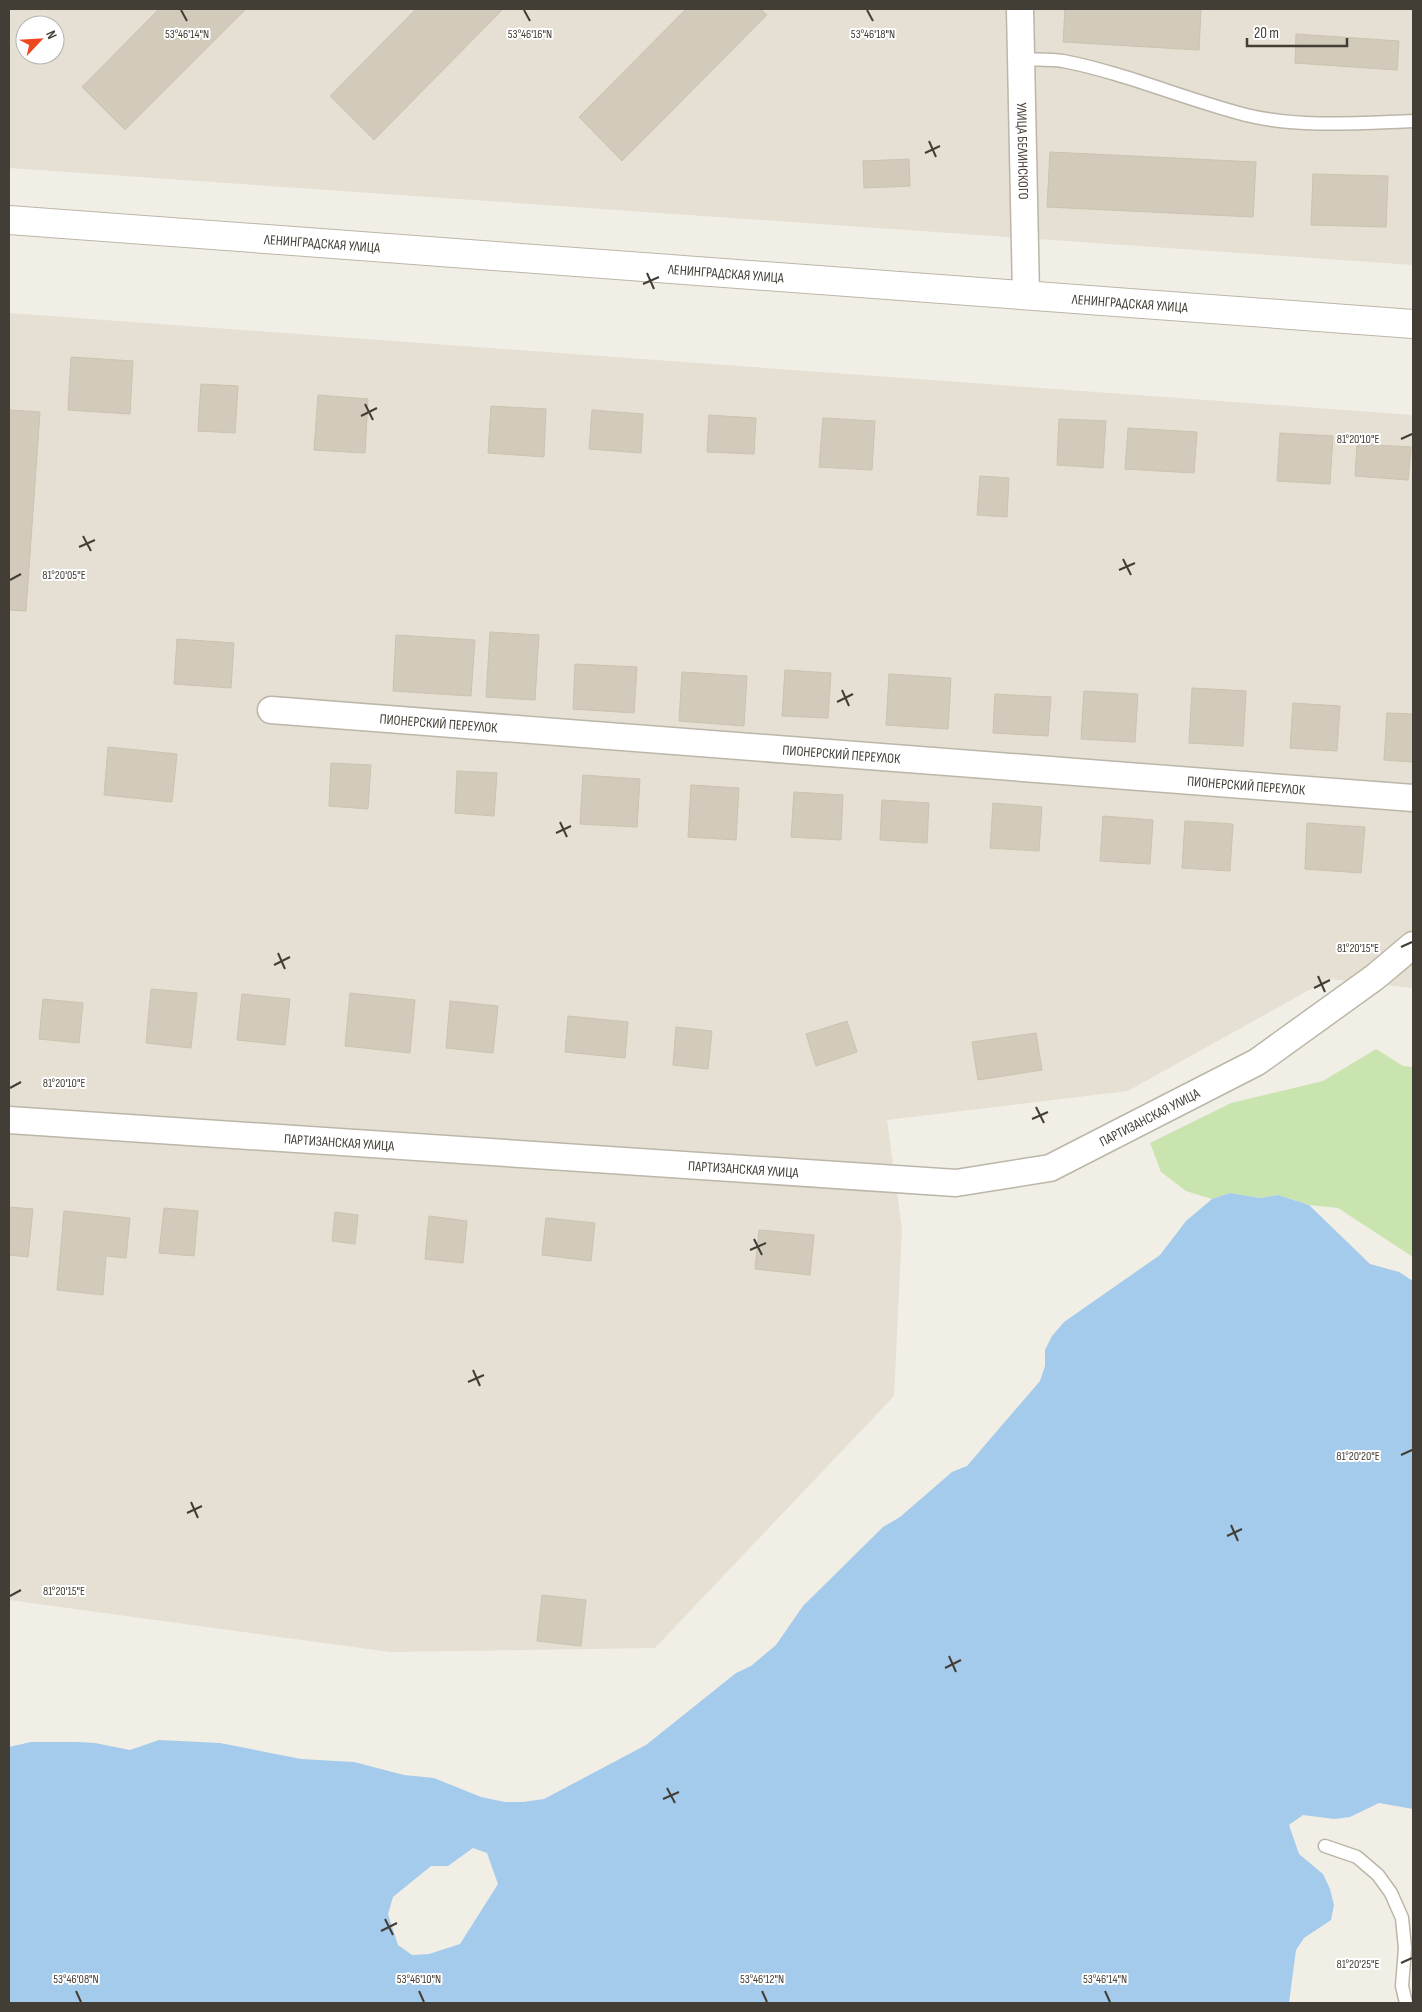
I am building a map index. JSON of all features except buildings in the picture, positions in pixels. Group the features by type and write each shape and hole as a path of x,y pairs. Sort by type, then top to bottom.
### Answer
{"street":[{"name":"УЛИЦА БЕЛИНСКОГО","path":"1020,9 1026,295"},
{"name":"ЛЕНИНГРАДСКАЯ УЛИЦА","path":"10,221 1413,324"},
{"name":"ПИОНЕРСКИЙ ПЕРЕУЛОК","path":"271,710 1413,798"},
{"name":"ПАРТИЗАНСКАЯ УЛИЦА","path":"9,1120 956,1183 1050,1168 1249,1066 1375,977 1413,945"}],"lane":[{"path":"1021,59 1069,63 1110,73 1163,91 1248,115 1304,123 1413,122"},
{"path":"1325,1846 1357,1857 1378,1875 1390,1893 1402,1918 1405,1948 1402,1986 1406,2003"}],"shaded area":[{"path":"9,9 1413,9 1413,265 9,168"},
{"path":"9,313 1413,415 1413,988 1329,979 1128,1091 887,1120 902,1229 894,1396 655,1648 390,1652 9,1600"}],"green space":[{"path":"1376,1049 1403,1066 1413,1067 1413,1257 1338,1208 1309,1205 1278,1195 1260,1198 1230,1193 1212,1199 1186,1191 1161,1172 1150,1143 1231,1103 1323,1081"}],"water":[{"path":"1230,1193 1260,1198 1278,1195 1309,1205 1370,1264 1399,1272 1413,1281 1413,1809 1379,1803 1350,1817 1334,1819 1303,1815 1289,1825 1299,1854 1323,1874 1330,1889 1334,1905 1331,1920 1304,1938 1296,1950 1289,2003 9,2003 9,1747 31,1742 78,1742 95,1743 130,1750 159,1740 220,1743 301,1759 354,1762 404,1775 434,1778 481,1797 505,1802 544,1799 646,1745 736,1673 751,1666 776,1645 803,1606 883,1527 900,1517 952,1472 967,1466 1040,1381 1045,1366 1045,1350 1052,1336 1064,1322 1160,1255 1186,1221 1212,1199","holes":["473,1848 487,1853 498,1884 460,1944 429,1954 412,1955 398,1945 388,1914 393,1897 431,1866 448,1866"]}]}
